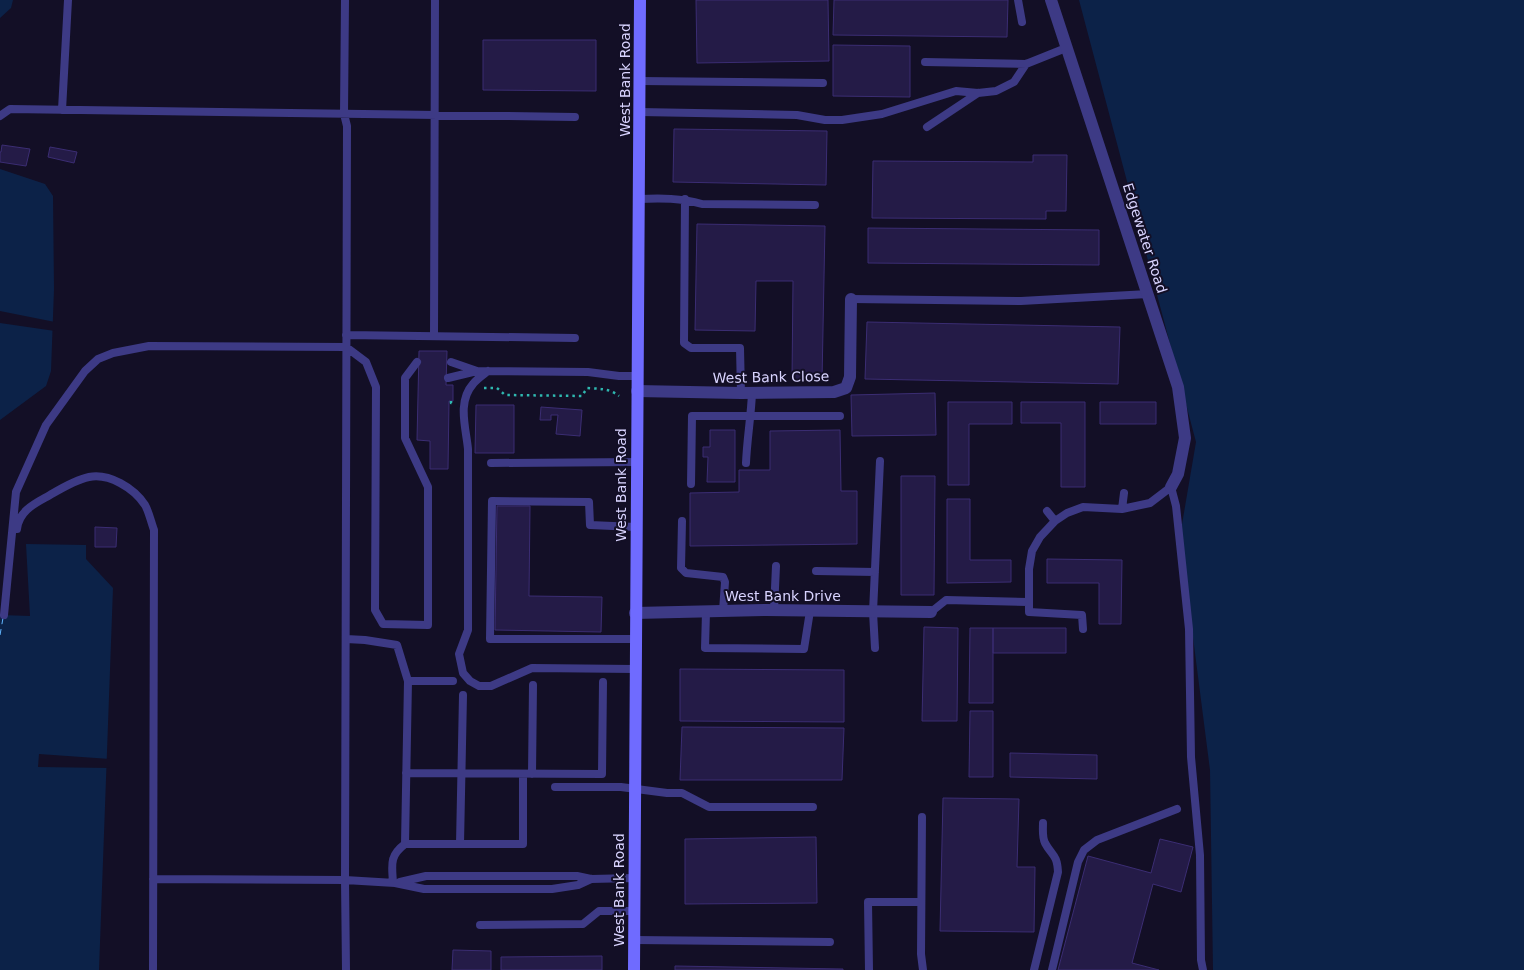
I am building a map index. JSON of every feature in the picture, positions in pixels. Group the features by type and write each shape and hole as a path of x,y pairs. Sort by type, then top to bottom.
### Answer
{"street":[{"name":"West Bank Road","path":"634,970 640,0"},
{"name":"Edgewater Road","path":"1050,0 1178,387 1184,438 1178,474 1171,487"},
{"name":"West Bank Close","path":"637,391 834,392 846,388 850,377 851,299"},
{"name":"West Bank Drive","path":"635,613 774,610 932,612"}],"lane":[{"path":"62,110 68,0"},
{"path":"345,0 344,114 347,126 346,970"},
{"path":"434,336 435,0"},
{"path":"1018,0 1022,22"},
{"path":"925,62 1026,64 1066,48"},
{"path":"640,112 797,115 825,120 842,120 882,114 956,91 978,94 996,91 1014,82 1026,64"},
{"path":"640,81 823,83"},
{"path":"927,127 978,94"},
{"path":"0,116 10,110 62,110 575,117"},
{"path":"639,199 685,200 702,204 815,205"},
{"path":"685,200 684,343 691,348 740,348 752,415 747,436 746,463"},
{"path":"851,299 1021,301 1148,294"},
{"path":"346,335 575,338"},
{"path":"153,970 154,530 145,505 129,488 107,477 90,476 70,484 28,508 18,522 6,615 16,492 46,425 85,371 98,359 114,353 149,346 346,347 366,362 376,387 375,610 383,624 428,625 428,487 405,438 405,378 417,362"},
{"path":"451,362 477,370 488,371 588,372 637,376"},
{"path":"448,378 477,370"},
{"path":"488,371 472,385 464,403 464,424 468,449 468,630 459,654 463,673 470,681 480,686 491,686 532,668 635,669"},
{"path":"405,378 416,377"},
{"path":"691,484 692,416 840,416"},
{"path":"875,648 873,612 880,460"},
{"path":"491,462 637,462"},
{"path":"1083,629 1082,615 1029,612 1029,568 1032,551 1040,537 1055,521 1067,513 1084,507 1122,509 1150,504 1171,487 1176,506 1189,629 1191,757 1200,855 1201,960 1203,970"},
{"path":"1122,509 1124,493"},
{"path":"635,639 490,639 492,501 589,502 590,525 636,527"},
{"path":"1047,511 1055,521"},
{"path":"682,521 681,568 686,573 722,577 726,582 723,611"},
{"path":"774,610 776,566"},
{"path":"816,571 875,572"},
{"path":"932,612 946,600 1028,602"},
{"path":"706,612 705,648 804,649 810,611"},
{"path":"346,639 397,645 408,681 405,844"},
{"path":"408,681 453,681"},
{"path":"406,773 602,774 603,682"},
{"path":"532,774 533,685"},
{"path":"460,844 463,695"},
{"path":"394,883 392,860 397,850 405,844 523,844 523,774"},
{"path":"555,787 620,787 682,793 709,807 813,807"},
{"path":"1052,970 1078,862 1084,850 1097,840 1177,810"},
{"path":"922,816 920,954 922,970"},
{"path":"1034,970 1058,872 1057,861 1043,838 1043,823"},
{"path":"394,883 426,876 634,878"},
{"path":"153,879 345,880 394,883 424,889 552,889 578,885 590,879"},
{"path":"868,970 868,902 921,902"},
{"path":"480,925 583,924 599,911 634,911"},
{"path":"634,940 830,942"}],"path":[{"path":"480,391 483,388 497,388 505,396 582,396 587,388 606,389 613,391 619,396"}],"water":[{"path":"0,0 13,0 11,8 0,18"},
{"path":"1079,0 1524,0 1524,970 1213,970 1210,770 1180,536 1196,442"},
{"path":"0,169 45,184 53,196 54,289 51,371 46,386 0,420"},
{"path":"26,544 86,545 86,559 113,588 99,970 0,970 0,615 30,616"}],"pier":[{"path":"0,311 55,322 55,331 0,323"},
{"path":"39,754 110,759 110,768 38,767"}],"building":[{"path":"696,0 828,0 829,61 697,63"},
{"path":"834,0 1008,0 1007,37 833,35"},
{"path":"483,40 596,40 596,91 483,90"},
{"path":"833,45 910,46 910,97 833,96"},
{"path":"674,129 827,131 826,185 673,182"},
{"path":"2,145 30,149 26,166 0,162"},
{"path":"50,147 77,152 74,163 48,157"},
{"path":"1033,155 1067,155 1066,211 1046,211 1046,219 872,218 873,161 1033,162"},
{"path":"697,224 825,226 822,381 792,380 793,281 756,281 755,331 695,330"},
{"path":"868,228 1099,230 1099,265 868,263"},
{"path":"867,322 1120,327 1118,384 865,379"},
{"path":"419,351 447,351 446,385 453,385 453,401 449,401 448,469 430,469 430,441 417,440"},
{"path":"935,393 936,435 852,436 851,395"},
{"path":"948,402 1012,402 1012,424 969,424 969,485 948,485"},
{"path":"1021,402 1085,402 1085,487 1061,487 1061,423 1021,423"},
{"path":"1100,402 1156,402 1156,424 1100,424"},
{"path":"476,405 514,405 514,453 475,453"},
{"path":"541,407 582,410 580,436 556,434 558,415 551,415 551,420 540,420"},
{"path":"710,430 735,430 735,482 707,482 708,457 703,457 703,447 710,447"},
{"path":"840,430 841,491 857,491 857,544 690,546 690,493 739,492 739,470 770,470 770,431"},
{"path":"901,476 935,476 934,595 901,595"},
{"path":"947,499 970,499 970,560 1011,560 1011,582 947,583"},
{"path":"497,506 530,506 529,596 602,597 601,632 495,630"},
{"path":"95,527 117,528 116,547 95,547"},
{"path":"1047,559 1122,560 1121,624 1099,624 1099,583 1047,583"},
{"path":"924,627 958,628 957,721 922,721"},
{"path":"970,628 993,628 993,703 969,703"},
{"path":"993,628 1066,628 1066,653 993,653"},
{"path":"680,669 844,670 844,722 680,721"},
{"path":"970,711 993,711 993,777 969,777"},
{"path":"682,727 844,728 842,780 680,780"},
{"path":"1010,753 1097,755 1097,779 1010,777"},
{"path":"943,798 1019,799 1017,867 1035,867 1034,932 940,931"},
{"path":"816,837 817,903 685,904 685,839"},
{"path":"1160,839 1193,847 1181,892 1153,884 1132,963 1159,970 1058,970 1088,856 1151,873"},
{"path":"453,950 491,951 491,970 452,970"},
{"path":"602,956 602,970 501,970 501,957"},
{"path":"675,966 843,969 843,970 675,970"}],"ferry route":[{"path":"0,635 3,618"}]}
